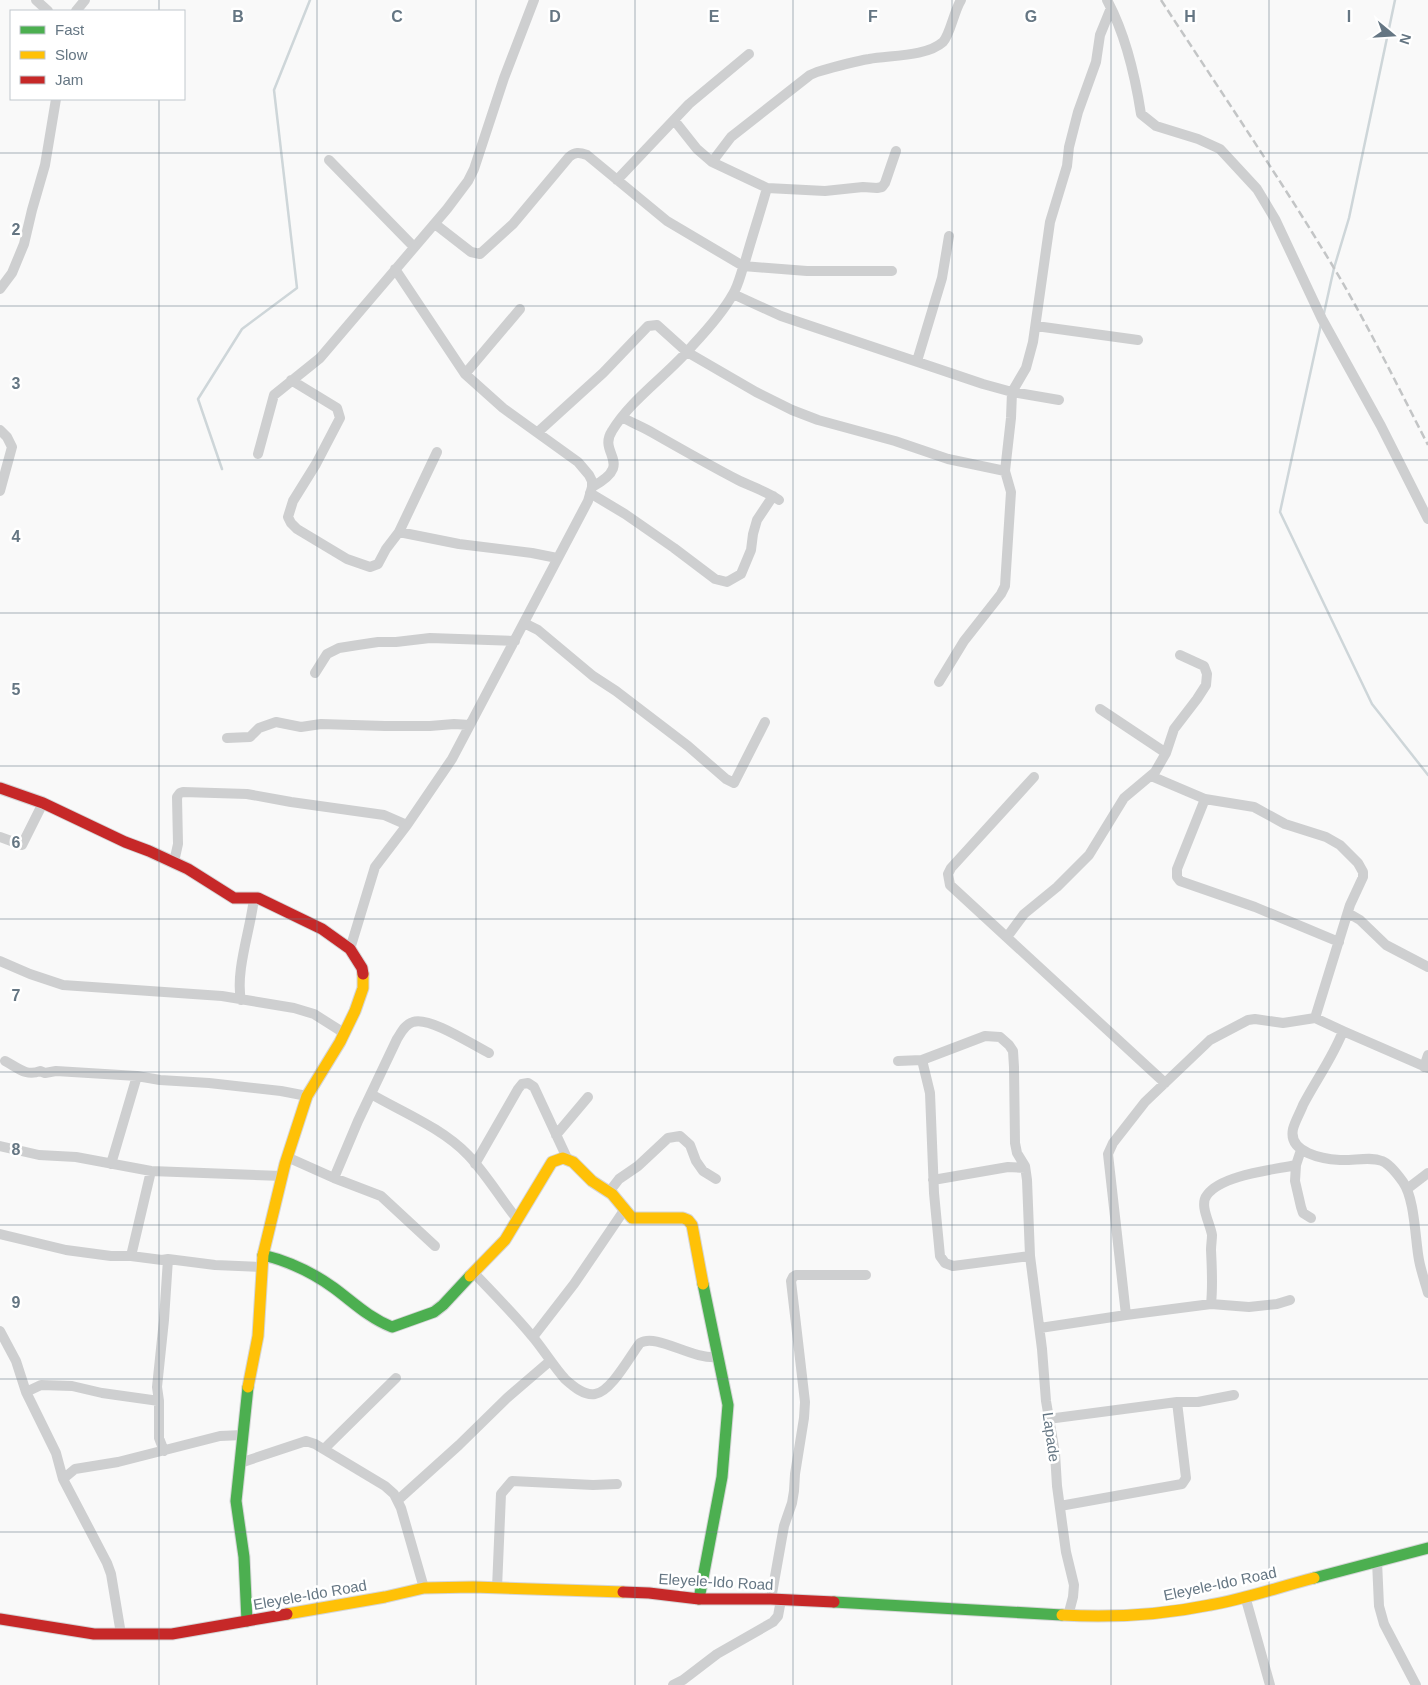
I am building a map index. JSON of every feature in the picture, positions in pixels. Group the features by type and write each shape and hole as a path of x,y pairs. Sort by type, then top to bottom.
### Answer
{"street":[{"path":"36,0 47,10"},
{"path":"77,10 85,0"},
{"path":"258,454 274,395 320,358 435,224 468,181 474,169 504,78 534,0"},
{"path":"712,162 732,137 810,75 869,59 919,52 942,42 948,35 955,10 961,0"},
{"path":"939,682 964,641 1001,594 1005,586 1011,492 1005,471 1012,392 1026,368 1036,326 1038,295 1050,222 1068,166 1069,148 1078,112 1096,62 1100,35 1109,4"},
{"path":"1109,4 1122,30 1138,93 1141,114 1156,126 1198,139 1220,149 1257,189 1275,219 1322,319 1381,426 1428,519"},
{"path":"617,180 689,104 749,54"},
{"path":"0,289 12,273 24,244 45,165 56,100"},
{"path":"674,120 697,149 712,162 767,188 825,191 882,187 885,184 896,151"},
{"path":"435,224 471,252 480,254 512,224 569,157 580,152 667,221 743,266 807,272 892,271"},
{"path":"329,160 414,247"},
{"path":"591,490 606,480 613,471 614,462 613,455 609,449 609,437 622,417 687,352 725,307 733,294 767,188"},
{"path":"917,362 942,278 949,236"},
{"path":"350,949 372,872 442,775 588,501 592,481 578,462 503,408 465,374 395,269"},
{"path":"733,294 781,316 983,384 1012,392 1059,400"},
{"path":"465,374 520,309"},
{"path":"538,432 603,373 648,326 657,325 687,352 756,392 792,410 948,459 1005,471"},
{"path":"1036,326 1138,340"},
{"path":"291,380 337,408 340,418 316,464 293,501 288,517 297,529 347,559 370,567 378,564 386,549 399,532 437,452"},
{"path":"591,490 674,548 715,580 727,582 741,574 751,550 757,520 776,498 734,478 622,417"},
{"path":"0,430 7,437 12,447 0,491"},
{"path":"399,532 459,544 532,552 557,558"},
{"path":"524,622 538,630 567,655 688,746 726,779 734,783 765,722"},
{"path":"315,673 327,654 339,648 358,644 430,638 515,641"},
{"path":"1007,937 1024,914 1057,887 1089,855 1124,798 1155,772 1166,753 1174,729 1197,700 1206,684 1207,674 1204,666 1180,655"},
{"path":"1100,709 1166,753"},
{"path":"227,738 250,737 259,728 276,722 301,727 321,724 385,726 470,725"},
{"path":"1151,776 1205,799 1254,807 1285,824 1326,837 1340,845 1358,863 1362,872 1360,885 1348,913 1314,1018"},
{"path":"1034,777 951,868 948,874 950,884 1165,1083"},
{"path":"0,788 43,803 125,842 149,850 188,869 234,898 254,898 267,902 322,929 350,949 362,968 364,977 363,988 355,1011 307,1096 287,1157 262,1261 258,1336 249,1380 236,1501 244,1557 247,1621"},
{"path":"174,862 178,844 177,797 183,792 247,794 298,803 384,814 407,825"},
{"path":"1205,799 1177,869 1177,877 1180,881 1255,907 1340,942"},
{"path":"0,837 22,845 43,803"},
{"path":"241,1000 241,968 254,898"},
{"path":"1348,913 1360,920 1386,944 1428,967"},
{"path":"0,961 63,985 222,996 306,1011 344,1033"},
{"path":"1126,1315 1108,1154 1113,1143 1145,1102 1210,1040 1248,1020 1260,1019 1283,1023 1314,1018 1426,1067 1428,1055"},
{"path":"334,1178 358,1121 397,1039 405,1027 412,1022 425,1021 489,1053"},
{"path":"1343,1031 1336,1048 1294,1123 1293,1140 1295,1145 1301,1150 1314,1155 1339,1160 1376,1159 1387,1164 1407,1189 1412,1209 1419,1261 1428,1293"},
{"name":"Lapade","path":"898,1061 922,1060 985,1036 1000,1037 1013,1051 1015,1143 1025,1168 1027,1180 1030,1256 1040,1328 1048,1419 1055,1452 1066,1552 1074,1586 1068,1616"},
{"path":"922,1060 930,1093 933,1180 940,1256 945,1262 953,1266 1030,1256"},
{"path":"5,1061 25,1073 33,1074 40,1071 45,1073 56,1071 137,1076 160,1080 281,1091 307,1096"},
{"path":"111,1164 137,1076"},
{"path":"475,1164 518,1089 524,1083 530,1083 534,1087 567,1158 590,1180 609,1192 629,1215 635,1219 683,1218 692,1225 728,1405 722,1477 699,1599"},
{"path":"371,1094 438,1130 468,1155 496,1188 500,1197 517,1219"},
{"path":"556,1135 588,1097"},
{"path":"609,1192 619,1179 638,1166 668,1138 680,1136 690,1146 696,1161 703,1171 716,1179"},
{"path":"0,1146 39,1155 76,1158 132,1166 151,1171 282,1176"},
{"path":"1301,1150 1296,1165 1295,1181 1304,1214 1311,1218"},
{"path":"287,1157 381,1196 435,1246"},
{"path":"0,1234 66,1250 162,1260 168,1258 215,1266 281,1259 333,1287 371,1316 386,1326 392,1327 434,1312 443,1305 504,1240 552,1162 557,1158 567,1158"},
{"path":"1211,1304 1213,1283 1212,1237 1203,1203 1206,1195 1226,1180 1296,1165"},
{"path":"933,1180 992,1169 1008,1167 1025,1168"},
{"path":"131,1256 151,1171"},
{"path":"1407,1189 1428,1173"},
{"path":"533,1337 574,1284 624,1210"},
{"path":"164,1451 159,1438 157,1388 168,1258"},
{"path":"473,1272 533,1337 566,1379 580,1390 594,1394 602,1391 608,1386 635,1349 646,1340 656,1340 696,1356 705,1358 718,1357"},
{"path":"673,1685 683,1680 717,1654 773,1622 778,1616 776,1600 784,1526 792,1503 805,1402 790,1281 796,1274 866,1275"},
{"path":"1040,1328 1211,1304 1249,1307 1277,1304 1290,1300"},
{"path":"0,1331 16,1362 26,1392 56,1453 63,1479 107,1563 111,1574 121,1634"},
{"path":"398,1500 459,1445 507,1398 550,1361"},
{"path":"324,1449 396,1378"},
{"path":"26,1392 41,1385 72,1386 102,1393 159,1401"},
{"path":"1048,1419 1176,1402 1198,1402 1234,1395"},
{"path":"1060,1506 1185,1482 1176,1402"},
{"path":"63,1479 75,1469 118,1462 220,1436 243,1435"},
{"path":"240,1463 302,1441 310,1442 385,1486 398,1500 424,1588"},
{"path":"497,1588 501,1494 512,1481 594,1485 618,1484"},
{"name":"Eleyele-Ido Road","path":"0,1619 94,1634 172,1634 385,1597 424,1588 497,1588 649,1594 699,1599 776,1600 1092,1617 1156,1614 1212,1605 1428,1548"},
{"path":"1377,1561 1379,1606 1384,1624 1416,1685"},
{"path":"1246,1596 1270,1685"}],"waterway":[{"path":"222,469 198,399 242,329 297,288 274,90 310,0"},
{"path":"1324,313 1334,268 1349,218 1395,0"},
{"path":"1321,324 1280,512 1372,704 1428,775"}],"railway":[{"path":"1161,0 1334,268 1371,333 1428,445"}],"traffic: fast":[{"path":"263,1255 282,1260 317,1277 369,1314 392,1327 434,1312 470,1276"},
{"path":"699,1599 722,1477 728,1405 703,1284"},
{"path":"247,1621 244,1557 236,1501 248,1387"},
{"path":"1314,1578 1428,1548"},
{"path":"834,1602 1062,1615"}],"traffic: slow":[{"path":"248,1387 258,1336 263,1255 285,1164 307,1096 340,1042 355,1011 363,988 363,974"},
{"path":"470,1276 505,1240 552,1162 563,1158 573,1162 592,1181 612,1194 632,1218 683,1218 688,1220 692,1225 703,1284"},
{"path":"1062,1615 1118,1616 1173,1611 1236,1600 1314,1578"},
{"path":"287,1614 385,1597 424,1588 473,1587 623,1592"}],"traffic: jam":[{"path":"0,788 43,803 125,842 188,869 234,898 258,898 322,929 350,949 362,968 363,974"},
{"path":"623,1592 699,1599 771,1599 834,1602"},
{"path":"0,1619 94,1634 172,1634 287,1614"}]}
